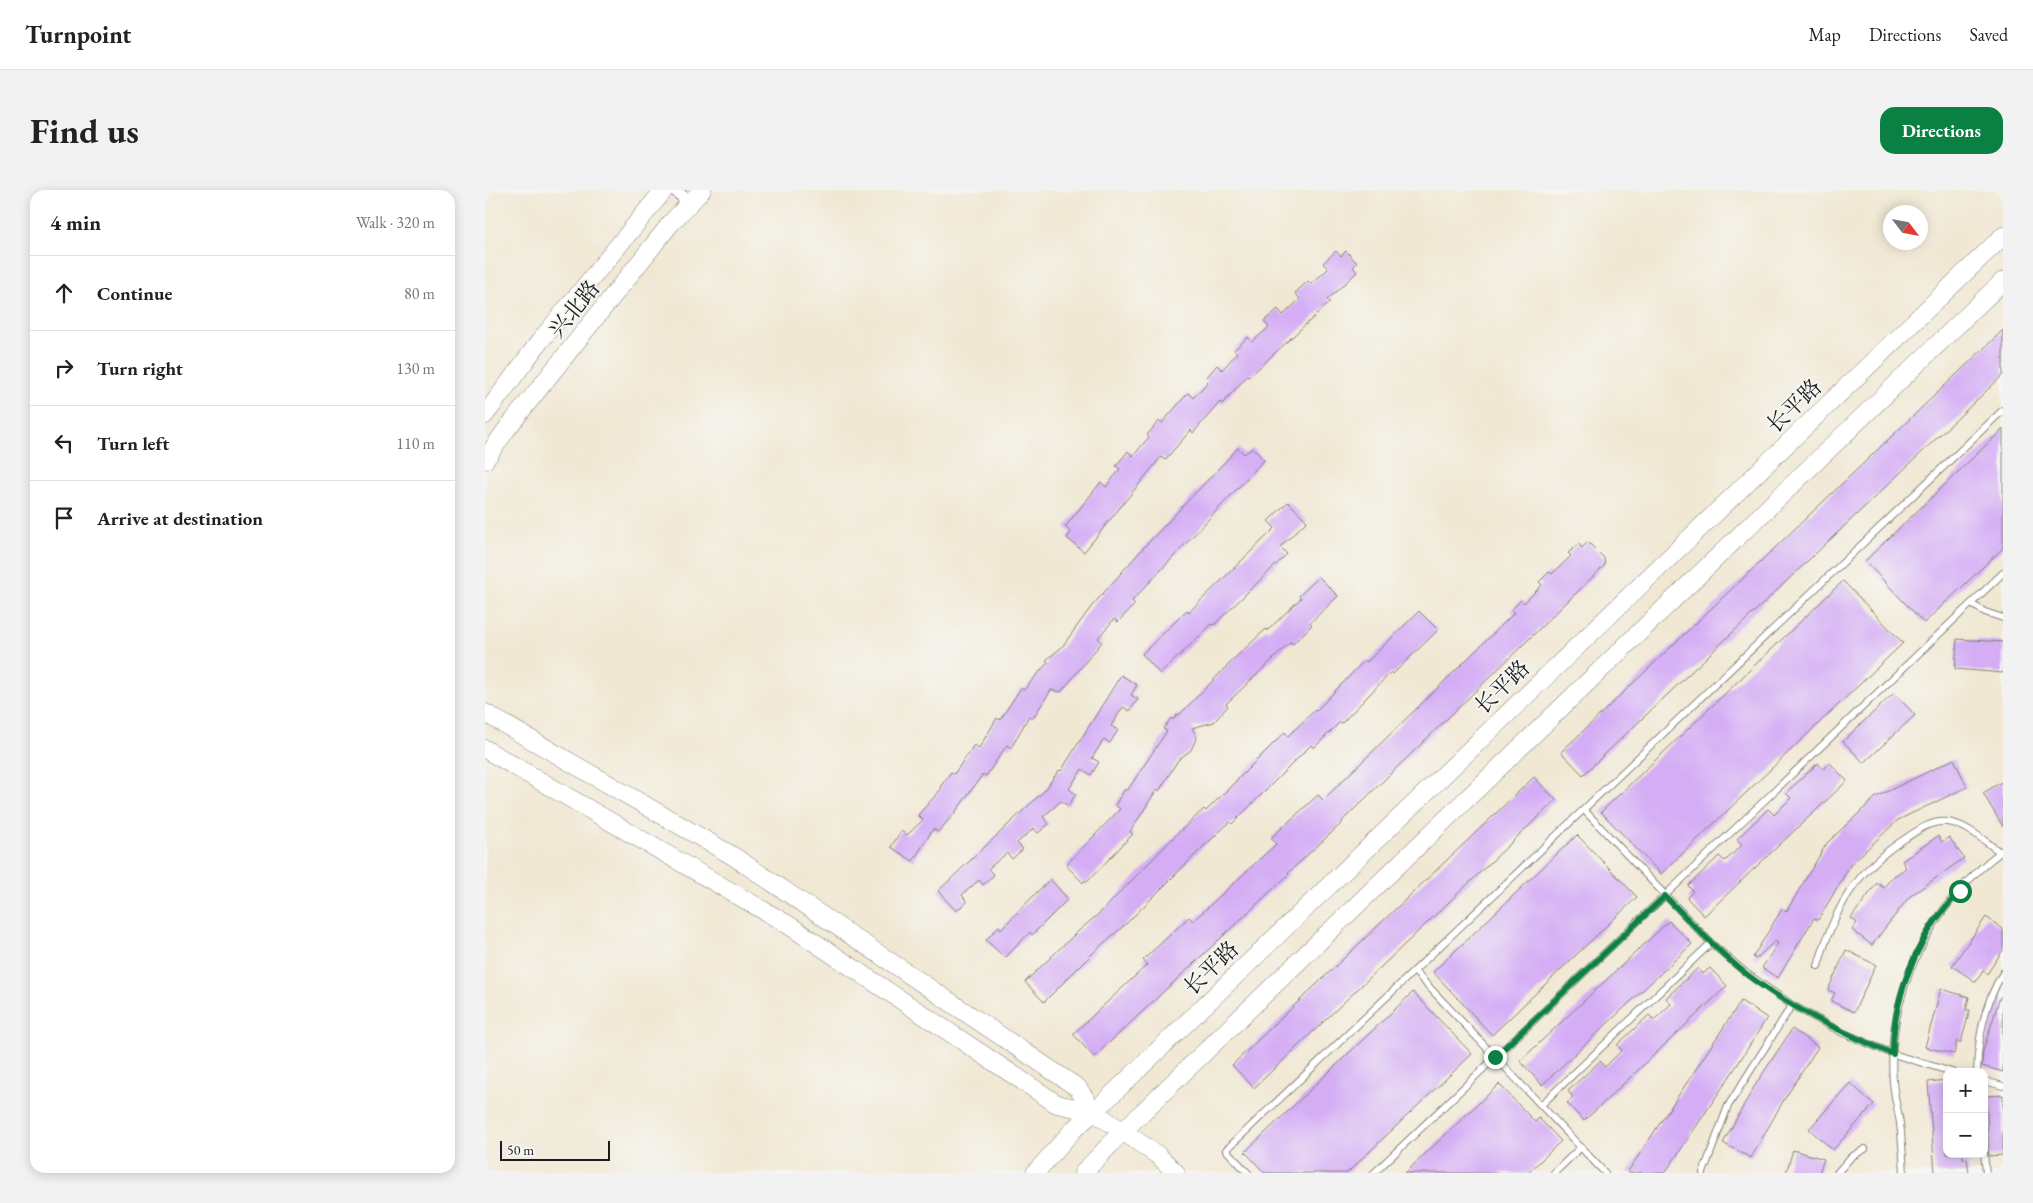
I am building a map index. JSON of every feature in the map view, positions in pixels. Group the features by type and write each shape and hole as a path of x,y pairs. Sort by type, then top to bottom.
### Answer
{"street":[{"name":"兴北路","path":"485,415 539,342 664,190"},
{"path":"675,190 690,203"},
{"name":"兴北路","path":"485,460 506,430 671,222 702,190"},
{"name":"长平路","path":"1035,1173 1074,1129 1094,1112 2003,236"},
{"path":"1083,1173 1123,1130 2003,281"},
{"path":"485,713 733,856 1078,1088 1094,1112"},
{"path":"485,749 787,924 1057,1104 1094,1112 1159,1156 1176,1173"}],"lane":[{"path":"1249,1173 1227,1150 2003,410"},
{"path":"1374,1173 2003,573"},
{"path":"1971,604 1985,612 2003,618"},
{"path":"1583,810 1711,943 1746,973 1792,1005 1841,1032 1893,1054 1943,1069"},
{"path":"1818,966 1827,933 1843,901 1864,873 1883,855 1918,830 1931,824 1946,822 1960,825 2001,851 1960,891 1933,923 1913,960 1900,1000 1893,1041 1893,1083 1900,1124 1904,1173"},
{"path":"1541,1105 1711,943"},
{"path":"1414,971 1605,1173"},
{"path":"1977,1068 1978,1045 1985,1012 2003,972"},
{"path":"1703,1173 1728,1106 1792,1005"},
{"path":"1988,1082 2003,1086"},
{"path":"1554,1173 1581,1147"},
{"path":"1837,1173 1851,1157 1865,1149"},
{"path":"1985,1158 1987,1173"}],"building":[{"path":"1336,251 1341,256 1346,251 1357,263 1353,267 1357,272 1327,300 1330,302 1249,377 1247,376 1222,404 1220,402 1193,433 1191,430 1165,460 1161,457 1084,552 1067,538 1071,532 1065,527 1101,482 1106,487 1120,469 1116,466 1128,451 1133,456 1149,437 1147,435 1159,421 1162,423 1188,393 1193,398 1208,382 1205,379 1217,365 1222,370 1237,353 1234,350 1248,337 1252,342 1269,327 1264,321 1278,309 1283,315 1300,299 1295,293 1308,281 1311,284 1328,269 1323,263"},
{"path":"2003,330 2003,375 1583,775 1561,752"},
{"path":"2003,429 2003,548 1924,623 1865,561"},
{"path":"1238,448 1244,454 1253,448 1264,460 1132,601 1135,604 1118,622 1114,619 1098,638 1102,642 1061,692 1051,690 1033,718 1029,716 1011,748 1007,745 986,776 983,774 954,814 938,832 933,829 913,861 891,847 901,831 907,835 923,820 918,815 942,788 940,787 951,772 954,774 974,745 979,748 997,718 1000,720 1021,688 1024,690 1048,662 1046,660 1062,647 1091,607 1146,545"},
{"path":"1288,502 1307,521 1280,547 1287,554 1160,674 1142,654 1187,610 1189,612 1275,528 1268,521"},
{"path":"1588,542 1604,558 1605,565 1289,874 1094,1057 1073,1034 1147,965 1143,960 1189,917 1193,921 1276,844 1271,838 1318,795 1323,800 1514,613 1511,610 1521,600 1524,603 1542,585 1539,582 1549,572 1552,574 1571,556 1568,553 1579,544 1582,548"},
{"path":"1319,577 1338,596 1310,623 1312,625 1293,644 1291,642 1226,704 1228,706 1214,722 1192,728 1197,737 1191,750 1178,760 1159,791 1157,789 1130,832 1133,834 1087,882 1085,880 1083,883 1066,865 1120,809 1115,805 1125,789 1127,791 1167,731 1163,729 1171,718 1173,720 1177,714 1179,715 1238,655 1266,629 1267,631 1301,598 1299,596"},
{"path":"1843,581 1903,643 1661,874 1601,812"},
{"path":"1419,611 1438,630 1393,674 1391,672 1342,723 1340,722 1314,748 1311,745 1232,824 1230,822 1203,847 1044,1002 1025,982 1102,911 1178,833 1204,809 1206,811 1285,732 1288,736 1316,711 1365,660 1367,662"},
{"path":"1957,639 2003,642 2003,673 1955,669"},
{"path":"1121,675 1137,685 1131,695 1138,699 1130,711 1123,707 1111,726 1118,730 1110,743 1104,739 1092,758 1099,762 1091,775 1082,769 1069,789 1076,794 1068,806 1061,801 1043,817 1049,824 1038,833 1034,828 1017,843 1023,849 1012,859 1007,853 988,869 994,875 983,885 979,880 962,895 967,902 956,911 938,891 1045,790 1059,770 1061,771"},
{"path":"1894,693 1915,715 1864,763 1843,741"},
{"path":"1954,759 1967,787 1898,820 1851,864 1818,920 1814,918 1778,978 1762,968 1778,943 1775,941 1756,959 1753,957 1782,909 1786,912 1827,843 1876,797"},
{"path":"1818,763 1823,769 1830,763 1847,781 1704,916 1687,898 1693,891 1688,886 1719,856 1725,861 1742,845 1737,839 1768,809 1774,815 1791,798 1786,793"},
{"path":"1534,777 1556,800 1254,1088 1232,1065"},
{"path":"2003,781 2003,827 1983,793"},
{"path":"1577,835 1637,897 1492,1035 1433,972"},
{"path":"1938,836 1942,842 1949,837 1964,858 1909,897 1872,945 1852,930 1857,923 1851,918 1877,883 1884,888 1891,878 1906,868 1902,861"},
{"path":"1050,879 1068,899 1032,935 1030,932 1005,958 986,940 999,926 1001,929"},
{"path":"1986,917 2003,929 2003,950 1987,974 1983,971 1976,982 1952,966"},
{"path":"1669,921 1692,944 1542,1085 1520,1061"},
{"path":"1846,950 1876,965 1854,1012 1831,1001 1835,993 1828,990"},
{"path":"1698,968 1703,974 1710,968 1727,986 1584,1121 1567,1103 1573,1097 1568,1091 1600,1061 1605,1067 1622,1050 1617,1045 1649,1015 1654,1020 1671,1004 1666,998"},
{"path":"1941,989 1969,997 1966,1010 1970,1010 1961,1042 1957,1041 1954,1054 1925,1047"},
{"path":"1413,992 1472,1054 1347,1173 1265,1173 1245,1152"},
{"path":"2000,997 2003,997 2003,1072 1982,1066 1983,1051"},
{"path":"1741,1001 1767,1018 1734,1070 1665,1173 1627,1173"},
{"path":"1792,1029 1818,1047 1782,1103 1751,1158 1723,1143 1754,1087"},
{"path":"1943,1080 1943,1158 1967,1159 1969,1173 1935,1173 1928,1082"},
{"path":"1850,1083 1874,1104 1833,1150 1809,1129"},
{"path":"1499,1084 1535,1122 1539,1118 1561,1141 1528,1173 1405,1173"},
{"path":"2003,1095 2003,1155 1989,1156 1988,1096"},
{"path":"1793,1150 1824,1159 1819,1173 1786,1173"}],"route":[{"path":"1495,1057 1665,896 1711,943 1746,973 1792,1005 1841,1032 1893,1054 1893,1041 1900,1000 1913,960 1933,923 1960,891"}]}
